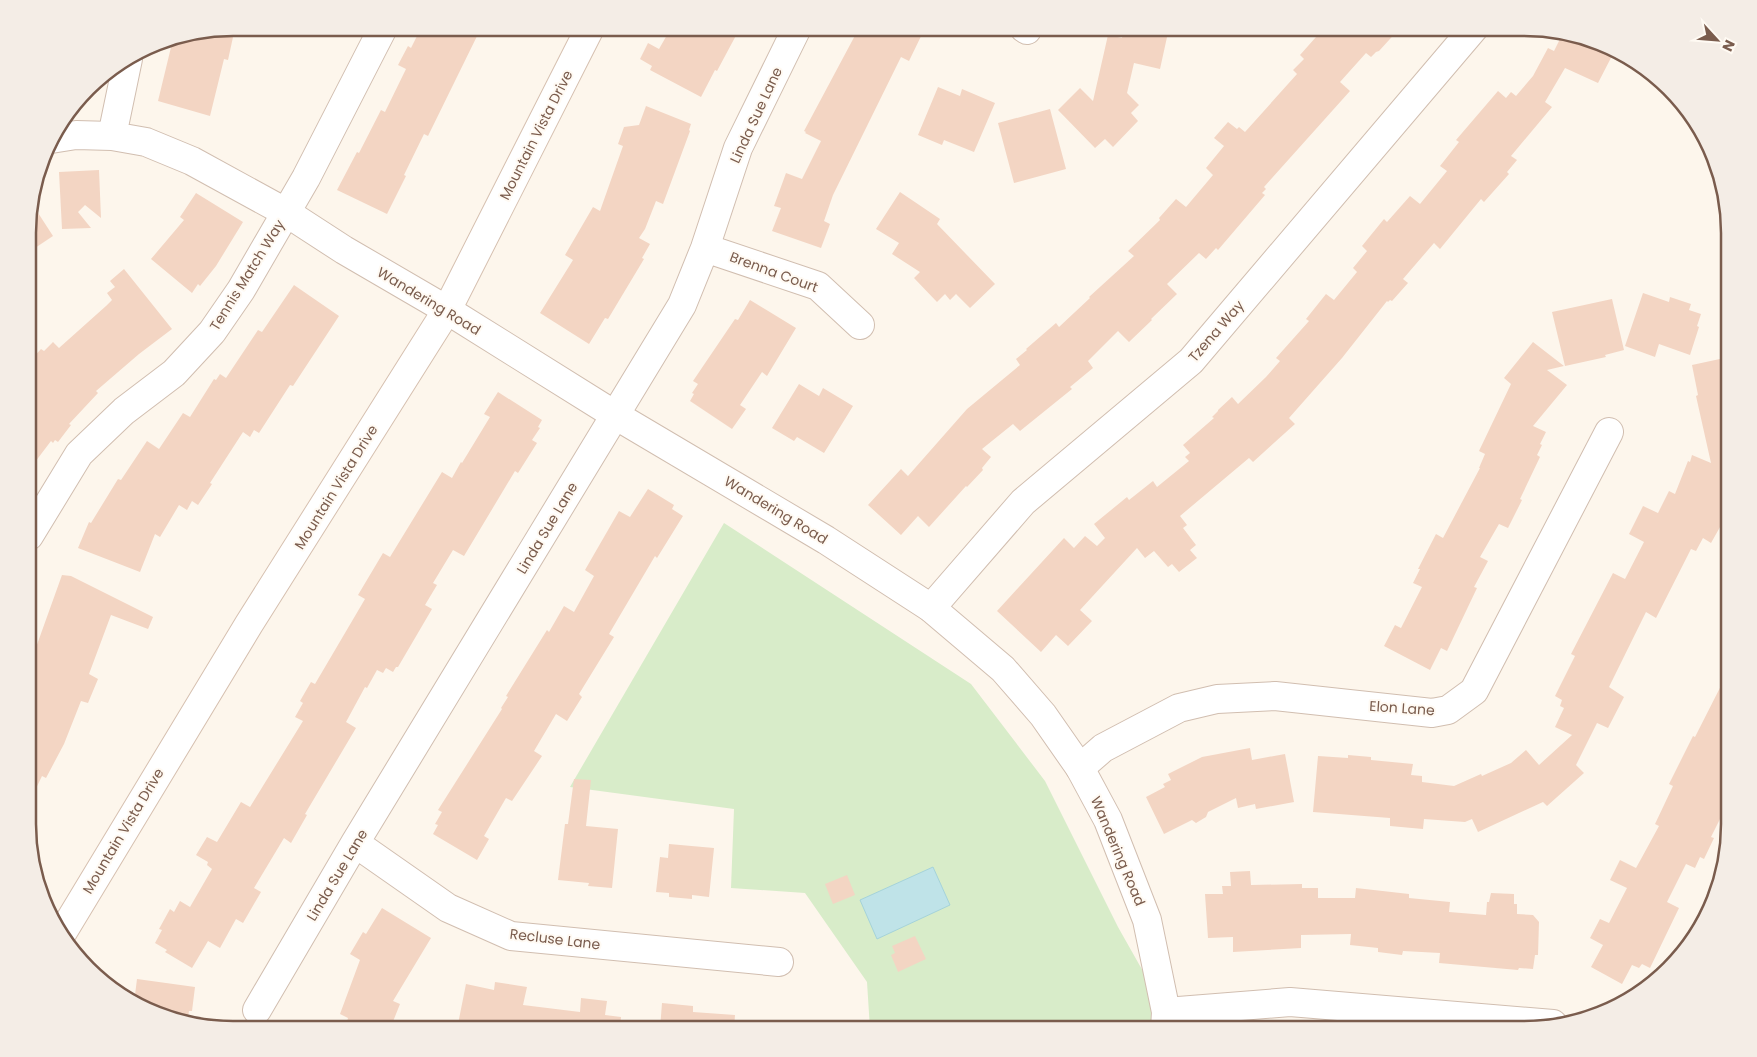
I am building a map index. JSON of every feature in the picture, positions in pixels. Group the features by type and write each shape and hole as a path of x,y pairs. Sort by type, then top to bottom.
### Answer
{"street":[{"name":"Tennis Match Way","path":"36,525 79,454 124,411 174,373 212,332 241,290 286,213 380,36"},
{"name":"Mountain Vista Drive","path":"66,927 249,624 447,310 586,36"},
{"name":"Linda Sue Lane","path":"257,1010 355,843 682,305 705,248 738,148 793,36"},
{"name":"Tzena Way","path":"931,608 1023,502 1191,361 1467,36"},
{"path":"112,136 126,68"},
{"name":"Wandering Road","path":"62,138 112,136 146,142 192,161 286,213 344,250 447,310 615,415 826,540 931,608 1003,669 1043,715 1080,768 1108,820 1147,920 1166,1020"},
{"name":"Brenna Court","path":"705,248 818,286 860,325"},
{"name":"Elon Lane","path":"1080,768 1103,748 1179,708 1217,699 1275,696 1432,713 1448,710 1474,691 1609,432"},
{"name":"Recluse Lane","path":"355,843 448,908 511,936 779,962"},
{"path":"1166,1020 1290,1002 1517,1021"}],"green space":[{"path":"724,523 971,684 1045,781 1118,927 1166,1012 1159,1021 869,1021 867,982 805,893 731,888 734,809 570,787"}],"water":[{"path":"933,867 950,905 877,939 860,900"}],"building":[{"path":"233,36 228,60 224,59 210,116 158,101 171,47 195,40"},
{"path":"417,36 477,36 428,136 424,134 387,214 337,190 381,110 385,112 406,69 398,65 408,46 411,48"},
{"path":"666,36 736,36 701,97 650,70 652,66 640,59 648,43 659,49"},
{"path":"855,36 921,36 909,61 901,57 833,195 824,221 830,224 821,248 772,231 781,208 774,206 786,173 802,179 821,141 804,131"},
{"path":"1108,36 1122,38 1122,36 1167,36 1160,69 1134,63 1127,93 1139,105 1131,113 1138,121 1113,147 1105,139 1095,148 1058,110 1080,88 1093,101"},
{"path":"1317,36 1393,36 1371,57 1366,53 1340,82 1350,91 1264,187 1266,189 1262,193 1265,195 1218,250 1216,248 1206,259 1199,253 1167,284 1177,294 1152,320 1129,342 1118,331 1088,361 1093,368 1070,387 1072,389 1020,431 1013,424 982,449 991,457 982,468 983,470 929,527 918,516 901,535 868,505 901,469 908,476 967,409 1020,365 1016,359 1026,349 1056,323 1059,327 1134,256 1128,251 1160,220 1159,218 1176,199 1186,207 1213,175 1206,168 1224,146 1214,138 1228,122 1245,132 1297,74 1293,70 1304,59 1300,55"},
{"path":"1560,40 1599,51 1611,57 1598,83 1565,68 1545,102 1552,107 1511,156 1517,160 1507,172 1509,174 1484,202 1481,199 1440,249 1434,243 1403,279 1408,283 1392,301 1387,301 1342,358 1289,418 1295,424 1253,462 1249,458 1180,516 1187,525 1183,528 1196,545 1190,550 1197,558 1179,572 1172,564 1168,567 1154,551 1145,558 1137,548 1080,610 1092,621 1068,646 1056,635 1041,652 997,611 1064,538 1074,548 1085,536 1097,546 1105,538 1094,524 1127,497 1129,500 1153,481 1157,487 1189,461 1185,457 1190,453 1183,445 1214,418 1212,417 1232,397 1238,404 1266,377 1280,361 1276,358 1309,321 1306,319 1326,294 1334,300 1357,272 1353,268 1367,251 1362,246 1384,219 1387,222 1410,196 1420,204 1447,171 1440,166 1459,142 1456,140 1498,91 1506,98 1511,92 1516,96 1533,76 1548,48 1554,51"},
{"path":"938,87 960,96 962,89 995,103 974,152 944,140 942,145 918,135"},
{"path":"646,106 691,124 690,131 663,204 656,201 645,229 639,238 650,244 642,258 644,259 608,319 605,318 589,344 540,313 573,260 565,255 593,207 600,211 623,146 618,144 624,127 639,125"},
{"path":"1050,109 1066,169 1014,183 998,123"},
{"path":"99,170 101,218 85,205 78,212 91,228 62,229 59,172"},
{"path":"900,192 940,219 937,224 995,284 970,308 956,294 950,300 945,294 937,302 914,278 920,272 892,254 899,243 876,229"},
{"path":"196,193 243,222 216,266 192,293 151,259 184,220 180,217"},
{"path":"38,212 53,236 36,247"},
{"path":"124,269 172,329 96,391 98,393 69,424 71,425 58,442 55,440 53,443 51,441 36,461 36,354 41,349 44,351 53,342 59,348 106,306 112,300 107,293 115,287 110,281"},
{"path":"294,285 339,316 293,386 290,385 259,433 254,430 250,437 243,432 198,505 192,501 187,510 179,505 160,537 155,534 140,572 78,548 89,522 91,523 118,479 121,480 147,441 159,449 183,413 190,417 214,379 216,380 220,374 226,378 258,330 262,332"},
{"path":"1643,293 1669,302 1670,297 1691,304 1689,310 1701,314 1690,355 1659,344 1655,357 1625,346"},
{"path":"1612,299 1624,350 1605,355 1606,357 1565,366 1552,312"},
{"path":"750,300 796,328 767,376 762,372 740,405 746,409 732,429 690,401 694,394 692,393 698,384 693,381 735,319 738,320"},
{"path":"1533,342 1564,366 1547,370 1567,385 1533,426 1546,432 1537,455 1540,457 1520,499 1522,500 1508,528 1499,524 1480,557 1488,561 1474,587 1477,588 1447,651 1441,648 1430,670 1384,646 1395,625 1401,628 1422,587 1413,583 1436,534 1443,538 1480,468 1485,454 1479,451 1511,384 1504,378"},
{"path":"1721,359 1721,525 1711,543 1703,538 1696,551 1691,549 1656,618 1646,612 1609,687 1624,697 1608,728 1597,723 1576,765 1584,773 1547,806 1543,802 1478,832 1472,819 1465,822 1424,819 1423,829 1390,826 1390,818 1313,812 1318,756 1348,758 1348,755 1371,757 1371,760 1413,764 1411,775 1422,776 1422,782 1454,786 1511,763 1526,750 1539,765 1572,735 1555,727 1564,708 1560,706 1562,700 1555,696 1575,656 1571,654 1613,573 1625,579 1644,542 1629,534 1643,506 1658,513 1669,491 1675,494 1692,455 1711,463 1696,396 1698,395 1692,365"},
{"path":"799,384 819,396 823,388 853,406 824,453 797,437 794,441 772,428"},
{"path":"498,392 542,420 538,427 540,428 532,440 537,443 518,473 515,471 464,556 453,550 433,583 437,585 425,605 432,609 398,667 393,672 386,668 383,673 377,670 367,688 365,687 346,722 356,728 305,814 307,815 291,843 284,838 254,888 261,892 243,923 236,919 220,948 208,941 192,968 165,952 167,950 155,943 162,930 159,929 170,909 174,912 180,901 190,907 212,869 207,865 208,862 196,855 207,837 217,842 241,802 250,807 303,721 295,717 303,703 300,701 311,682 315,684 365,599 358,595 383,553 390,557 442,472 452,478 490,417 484,414"},
{"path":"648,489 674,505 672,509 683,516 657,558 655,556 609,634 614,637 579,694 582,697 567,721 556,714 534,751 542,756 512,801 506,798 484,836 489,839 477,860 433,834 438,825 435,824 442,812 438,810 502,709 508,697 506,696 547,630 549,632 564,606 574,612 594,576 585,570 619,511 630,517"},
{"path":"62,575 71,576 153,617 148,629 111,615 89,674 98,679 88,703 81,701 64,744 46,778 42,776 36,788 36,647"},
{"path":"1721,686 1721,817 1711,837 1714,838 1704,859 1700,857 1695,868 1686,864 1667,902 1679,908 1650,968 1642,964 1639,968 1632,965 1622,984 1591,967 1603,945 1590,938 1600,919 1609,923 1627,888 1610,880 1620,860 1636,868 1659,826 1655,824 1673,786 1669,784 1693,736 1695,737"},
{"path":"1250,748 1252,760 1285,754 1294,802 1256,809 1255,804 1238,808 1236,798 1208,812 1206,817 1196,823 1192,820 1164,834 1146,797 1165,787 1163,784 1171,780 1168,774 1202,757"},
{"path":"574,779 591,780 586,826 618,829 612,888 588,886 589,883 558,880 565,824 568,824"},
{"path":"669,844 714,848 709,897 692,895 692,899 669,897 669,893 656,892 660,857 668,858"},
{"path":"1250,871 1251,885 1302,884 1302,888 1318,888 1318,898 1355,898 1356,888 1409,894 1409,898 1450,902 1449,912 1486,915 1487,902 1489,902 1491,893 1514,894 1517,914 1533,915 1539,922 1538,955 1535,955 1533,969 1519,968 1518,970 1439,963 1440,953 1403,951 1402,955 1378,952 1378,948 1350,945 1351,934 1301,935 1301,948 1233,952 1233,937 1208,938 1205,894 1223,894 1222,886 1231,886 1230,872"},
{"path":"847,875 855,895 833,904 825,884"},
{"path":"382,908 431,938 393,1001 400,1004 393,1021 347,1021 348,1018 340,1014 360,960 350,954 363,932 366,934"},
{"path":"915,936 926,959 898,972 891,955 895,953 892,946"},
{"path":"137,979 195,987 192,1011 189,1011 188,1015 158,1006 135,994"},
{"path":"495,982 527,987 523,1005 580,1012 581,998 607,1001 605,1015 621,1017 621,1021 459,1021 466,984 494,990"},
{"path":"662,1003 693,1006 693,1012 735,1015 735,1021 661,1021"}]}
